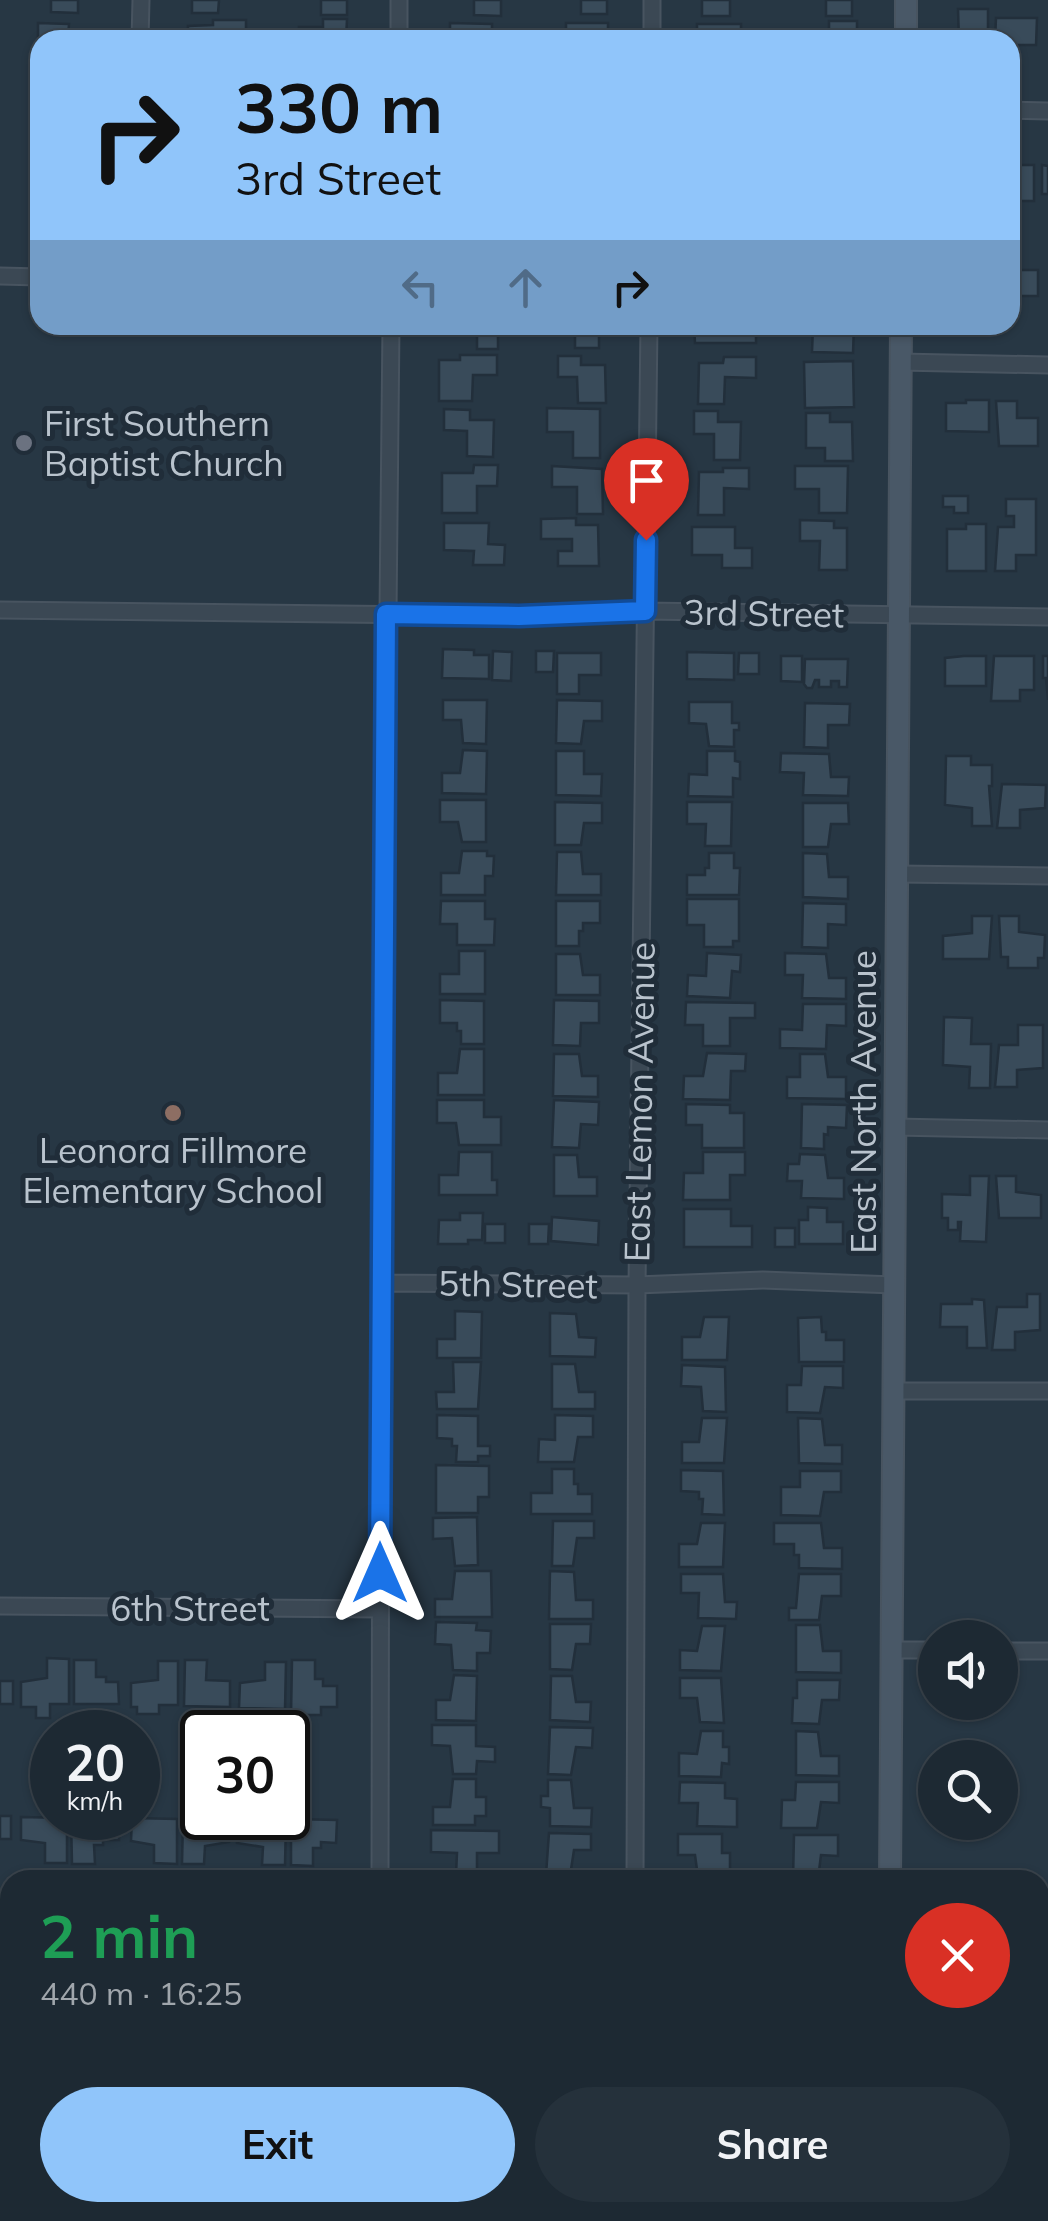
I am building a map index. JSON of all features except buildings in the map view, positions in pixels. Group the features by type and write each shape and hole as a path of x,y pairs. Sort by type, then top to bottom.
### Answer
{"street":[{"path":"140,30 141,0"},
{"path":"399,0 399,30"},
{"path":"652,0 652,30"},
{"path":"906,0 906,30"},
{"path":"1020,110 1048,111"},
{"path":"0,276 30,276"},
{"path":"380,1870 381,1282 391,335"},
{"name":"East Lemon Avenue","path":"635,1870 637,1285 649,335"},
{"name":"East North Avenue","path":"890,1870 901,335"},
{"path":"900,362 1048,365"},
{"name":"3rd Street","path":"0,610 519,616 645,611 1048,617"},
{"path":"898,874 1048,876"},
{"path":"895,1128 1048,1130"},
{"name":"5th Street","path":"381,1282 637,1285 763,1280 894,1285"},
{"path":"894,1391 1048,1391"},
{"name":"6th Street","path":"0,1606 380,1609"},
{"path":"892,1650 918,1650"},
{"path":"1018,1651 1048,1651"}],"place":[{"name":"First Southern Baptist Church","path":"24,443"},
{"name":"Leonora Fillmore Elementary School","path":"173,1113"}],"route":[{"path":"380,1573 386,614 519,616 645,611 646,540"}]}
